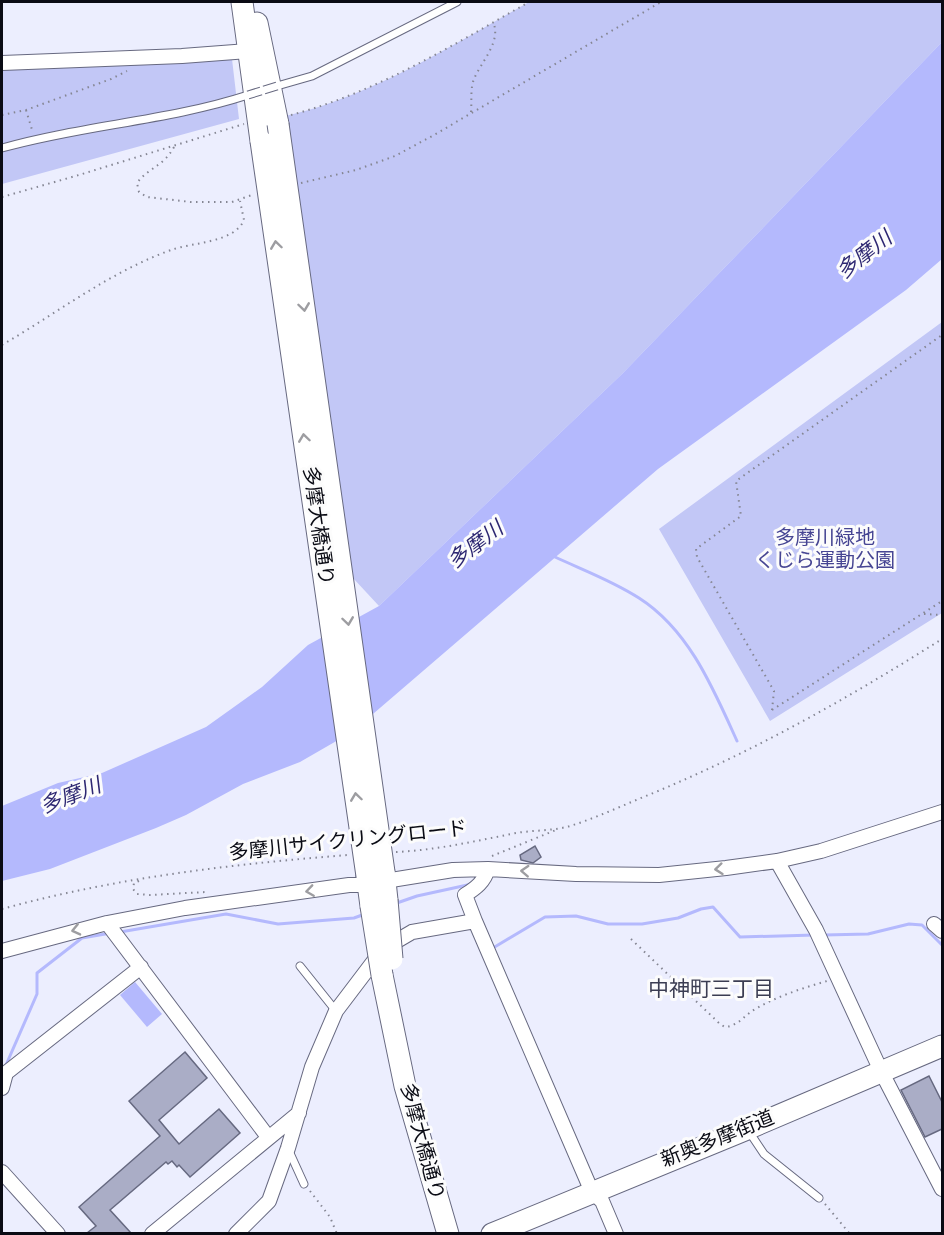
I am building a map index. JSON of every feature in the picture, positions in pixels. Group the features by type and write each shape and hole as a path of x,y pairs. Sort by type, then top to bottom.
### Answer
{"main road":[{"name":"多摩大橋通り","path":"242,2 248,51 269,126"},
{"name":"多摩大橋通り","path":"252,2 379,882 399,1049 414,1121 448,1233"},
{"name":"新奥多摩街道","path":"492,1233 747,1129 942,1046"}],"street":[{"path":"2,63 248,51"},
{"path":"2,951 112,929 197,906 453,870 488,867 576,874 659,875 777,861 821,851 942,812"},
{"path":"777,861 819,936 881,1071 942,1189"},
{"path":"488,867 477,888 465,895 592,1192 602,1201 616,1233"},
{"path":"236,1233 269,1201 288,1148 312,1067 336,1011 383,949 412,932 475,921"},
{"path":"112,929 268,1137"},
{"path":"2,1088 6,1073 141,967"},
{"path":"152,1233 299,1113"},
{"path":"2,1172 53,1232"}],"lane":[{"path":"2,148 35,138 214,106 312,76 457,2"},
{"path":"300,966 336,1011"},
{"path":"747,1129 764,1154 819,1198"},
{"path":"288,1148 304,1184"}],"path":[{"path":"2,197 174,147 241,124 269,126 380,82 438,54 529,2"},
{"path":"300,183 340,175 385,160 414,146 661,2"},
{"path":"471,113 474,80 496,35 493,22"},
{"path":"2,116 26,110 111,79 136,66 140,56"},
{"path":"26,110 32,128"},
{"path":"174,147 162,164 142,176 137,183 139,192 147,198 191,202 240,201 256,194"},
{"path":"2,345 93,289 143,262 184,246 233,234 240,229 244,220 240,201"},
{"path":"942,335 736,481 741,516 696,549 697,557 774,691 772,710 942,602"},
{"path":"924,614 942,615"},
{"name":"多摩川サイクリングロード","path":"379,882 451,847 516,833 559,828 586,820 682,782 749,750 855,694 942,639"},
{"path":"488,867 559,828"},
{"name":"多摩川サイクリングロード","path":"2,909 37,899 141,879 269,862 358,854"},
{"path":"141,879 134,883 133,890 137,894 209,891"},
{"path":"631,939 725,1027 738,1023 759,1007 801,989 838,978"},
{"path":"304,1184 330,1217 337,1233"},
{"path":"819,1198 850,1233"}],"green space":[{"path":"529,2 942,2 942,42 623,373 379,606 340,564 277,118 344,98 376,85"},
{"path":"232,59 239,119 2,184 2,67"},
{"name":"多摩川緑地 くじら運動公園","path":"942,322 942,613 770,721 659,529"}],"water":[{"name":"多摩川","path":"942,42 942,259 906,290 658,469 352,732 300,762 243,784 186,815 156,828 50,869 2,881 2,806 58,783 102,773 206,727 262,687 308,645 379,606 623,373"},
{"path":"135,982 162,1014 147,1027 120,995"}],"building":[{"path":"535,846 541,857 533,863 521,860 520,855"},
{"path":"185,1052 207,1078 159,1120 179,1144 219,1109 240,1133 190,1177 179,1165 177,1167 172,1161 168,1164 166,1162 110,1210 131,1233 87,1233 96,1226 79,1207 160,1136 129,1101"},
{"path":"929,1076 942,1102 942,1129 925,1137 901,1090"}],"waterway":[{"path":"555,557 629,592 657,611 672,626 686,643 709,681 737,741"},
{"path":"394,904 417,896 472,884"},
{"path":"493,948 545,917 576,916 608,924 642,924 678,918 713,907 740,937 815,935"},
{"path":"120,932 226,914 278,924 354,918 365,914"},
{"path":"824,935 868,934 909,924 922,925 942,945"},
{"path":"6,1065 37,994 37,973 82,938 111,933"}],"district":[{"name":"中神町三丁目","path":"711,990"}]}
